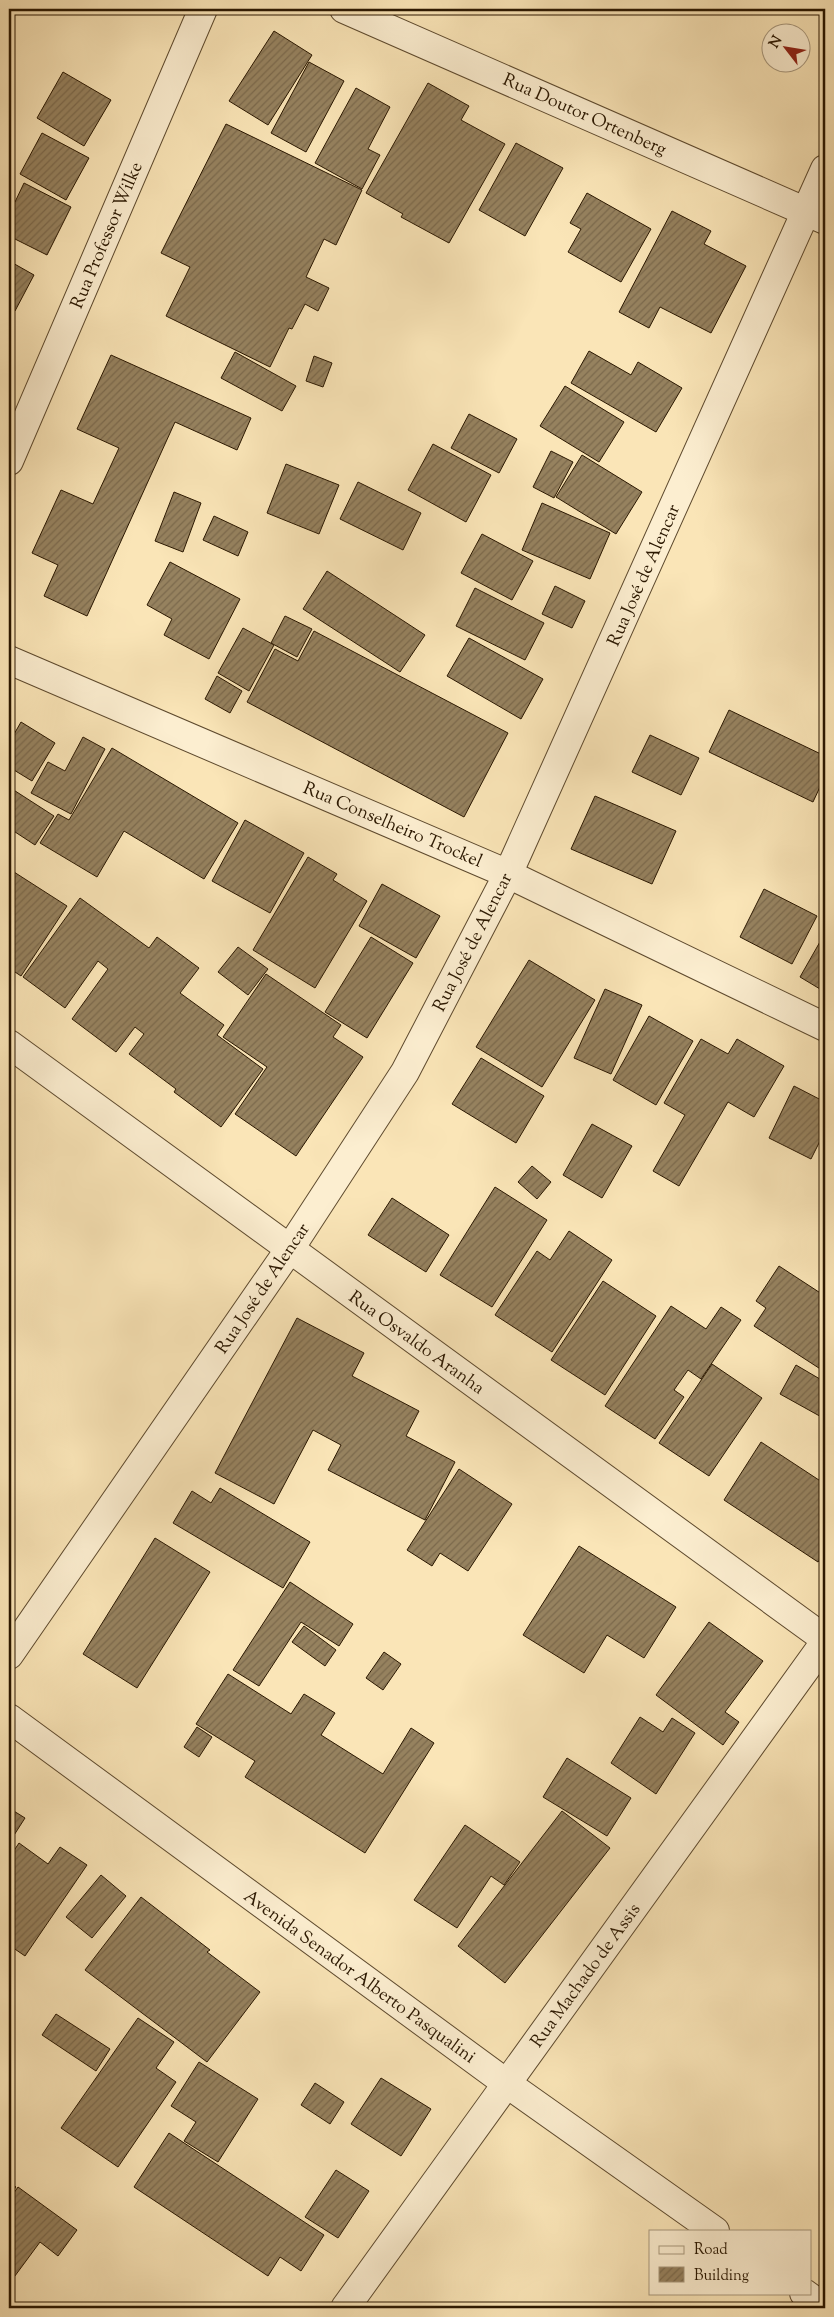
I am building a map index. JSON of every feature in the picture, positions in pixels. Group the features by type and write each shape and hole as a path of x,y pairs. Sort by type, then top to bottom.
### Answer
{"street":[{"name":"Rua Professor Wilke","path":"9,461 203,9"},
{"name":"Rua Doutor Ortenberg","path":"344,9 816,215"},
{"name":"Rua José de Alencar","path":"9,1655 289,1250 405,1072 508,874 816,215 825,169"},
{"name":"Rua Conselheiro Trockel","path":"9,660 508,874 825,1027"},
{"name":"Rua Osvaldo Aranha","path":"9,1044 825,1640"},
{"name":"Rua Machado de Assis","path":"345,2308 825,1640"},
{"name":"Avenida Senador Alberto Pasqualini","path":"9,1718 506,2084 714,2230"},
{"path":"805,2294 825,2308"}],"building":[{"path":"274,31 312,55 268,125 229,101"},
{"path":"309,62 344,81 306,152 271,133"},
{"path":"63,72 111,100 84,146 37,118"},
{"path":"428,83 469,106 461,120 505,144 449,243 401,217 403,214 366,193"},
{"path":"356,88 390,107 368,149 380,155 362,189 315,163"},
{"path":"226,124 362,190 336,245 324,239 306,277 329,288 318,311 305,304 292,329 289,328 270,367 166,316 190,267 161,253"},
{"path":"42,133 89,158 66,200 20,174"},
{"path":"516,143 563,168 525,236 479,210"},
{"path":"24,183 71,207 47,255 9,236 9,199 15,202"},
{"path":"587,193 651,229 621,282 568,252 581,229 570,223"},
{"path":"672,211 711,231 704,244 746,266 711,333 660,307 649,328 619,312"},
{"path":"9,257 12,259 11,262 34,275 15,311 9,307"},
{"path":"589,351 631,375 638,362 682,388 656,432 571,383"},
{"path":"235,352 296,386 282,411 221,378"},
{"path":"111,355 251,418 237,450 175,422 87,616 44,596 58,565 32,553 61,490 93,504 119,448 77,429"},
{"path":"314,356 332,363 323,387 306,381"},
{"path":"565,386 624,422 599,462 540,426"},
{"path":"469,414 517,439 499,473 451,448"},
{"path":"433,444 491,475 466,522 408,490"},
{"path":"551,451 573,462 554,498 533,487"},
{"path":"582,455 642,492 616,534 556,497"},
{"path":"286,464 339,485 319,534 267,513"},
{"path":"358,482 421,513 403,550 340,519"},
{"path":"174,492 201,503 183,552 155,541"},
{"path":"542,503 610,533 590,579 522,550"},
{"path":"214,516 248,532 238,556 203,540"},
{"path":"482,534 533,561 512,600 461,573"},
{"path":"170,562 240,599 209,659 164,635 172,619 147,605"},
{"path":"327,571 425,635 400,672 303,609"},
{"path":"555,586 585,601 572,628 542,614"},
{"path":"475,588 544,623 525,660 456,626"},
{"path":"285,616 312,629 297,657 271,643"},
{"path":"243,628 274,645 249,691 218,673"},
{"path":"314,631 508,733 464,817 247,702 275,649 298,661"},
{"path":"469,638 543,679 521,719 447,676"},
{"path":"217,676 242,691 230,713 205,699"},
{"path":"729,710 825,756 825,776 813,802 709,752"},
{"path":"21,722 55,743 32,781 9,767 9,743"},
{"path":"650,735 699,758 681,795 632,772"},
{"path":"83,737 105,749 71,814 31,793 48,762 65,771"},
{"path":"112,748 238,823 204,879 124,831 97,877 40,843 58,814 69,820"},
{"path":"9,787 54,816 35,845 9,828"},
{"path":"595,796 676,831 652,884 571,849"},
{"path":"245,820 304,853 270,913 212,881"},
{"path":"308,857 337,874 333,880 367,901 315,988 253,950"},
{"path":"14,872 67,906 21,976 9,968 9,879"},
{"path":"382,884 440,916 416,958 359,926"},
{"path":"764,889 817,916 792,964 740,937"},
{"path":"80,898 149,948 157,937 199,968 180,993 224,1025 217,1035 263,1069 221,1127 174,1092 176,1089 129,1054 144,1034 135,1027 116,1052 72,1019 108,969 98,961 65,1008 23,977"},
{"path":"825,933 825,992 800,977"},
{"path":"371,937 413,963 367,1038 325,1012"},
{"path":"238,947 268,969 248,995 218,972"},
{"path":"529,960 595,1000 542,1087 476,1047"},
{"path":"266,974 341,1025 333,1037 363,1057 296,1156 235,1114 267,1067 223,1037"},
{"path":"605,989 642,1005 611,1074 574,1058"},
{"path":"649,1016 693,1041 656,1105 613,1080"},
{"path":"701,1039 728,1054 737,1039 784,1066 754,1117 728,1102 679,1186 653,1171 685,1115 664,1103"},
{"path":"481,1058 544,1096 516,1143 452,1104"},
{"path":"794,1086 825,1102 825,1131 811,1159 769,1138"},
{"path":"592,1124 632,1146 602,1198 563,1175"},
{"path":"532,1166 551,1182 537,1199 518,1182"},
{"path":"495,1187 547,1220 492,1307 440,1275"},
{"path":"392,1198 449,1235 426,1272 368,1235"},
{"path":"569,1231 612,1260 552,1352 495,1315 537,1251 550,1260"},
{"path":"779,1266 825,1296 825,1372 754,1326 766,1308 756,1301"},
{"path":"603,1281 656,1316 605,1395 551,1360"},
{"path":"671,1306 706,1329 721,1307 741,1320 701,1379 688,1370 674,1390 684,1397 655,1439 605,1406"},
{"path":"297,1318 364,1353 352,1376 419,1411 406,1436 455,1462 425,1520 328,1470 341,1445 313,1430 274,1504 215,1473"},
{"path":"712,1364 762,1398 709,1476 659,1443"},
{"path":"796,1365 825,1382 825,1419 780,1394"},
{"path":"761,1442 825,1484 825,1552 818,1562 724,1500"},
{"path":"459,1469 512,1504 468,1571 440,1553 432,1566 407,1550"},
{"path":"220,1488 310,1542 283,1588 173,1523 192,1491 211,1503"},
{"path":"155,1538 210,1572 137,1688 83,1654"},
{"path":"579,1546 676,1607 644,1658 607,1635 584,1673 523,1635"},
{"path":"290,1582 353,1624 339,1646 301,1622 259,1686 233,1670"},
{"path":"709,1622 763,1661 725,1712 739,1722 723,1745 656,1695"},
{"path":"304,1626 336,1650 325,1666 292,1642"},
{"path":"384,1652 401,1664 383,1690 366,1678"},
{"path":"228,1674 291,1714 304,1694 335,1713 321,1735 383,1774 411,1728 434,1743 365,1853 245,1777 255,1761 196,1724"},
{"path":"640,1717 663,1732 672,1718 695,1733 656,1794 611,1763"},
{"path":"197,1727 212,1737 199,1757 184,1747"},
{"path":"567,1758 631,1798 607,1836 543,1797"},
{"path":"9,1808 25,1818 9,1843"},
{"path":"562,1811 610,1848 505,1983 458,1946"},
{"path":"465,1825 520,1862 504,1885 491,1876 457,1928 414,1900"},
{"path":"19,1843 48,1864 60,1847 87,1865 25,1956 9,1945 9,1858"},
{"path":"101,1875 126,1896 92,1938 66,1917"},
{"path":"141,1897 210,1950 207,1952 260,1992 207,2062 85,1970"},
{"path":"56,2014 110,2049 96,2071 42,2035"},
{"path":"138,2018 174,2042 156,2068 176,2082 118,2167 61,2128"},
{"path":"199,2062 258,2099 218,2162 184,2141 196,2122 171,2106"},
{"path":"381,2078 431,2109 401,2156 351,2124"},
{"path":"315,2083 344,2102 330,2124 301,2105"},
{"path":"169,2133 324,2235 301,2271 280,2257 268,2276 134,2187"},
{"path":"336,2170 369,2191 338,2238 305,2217"},
{"path":"9,2181 16,2187 9,2196"},
{"path":"18,2187 77,2230 58,2256 40,2242 9,2284 9,2200"}]}
